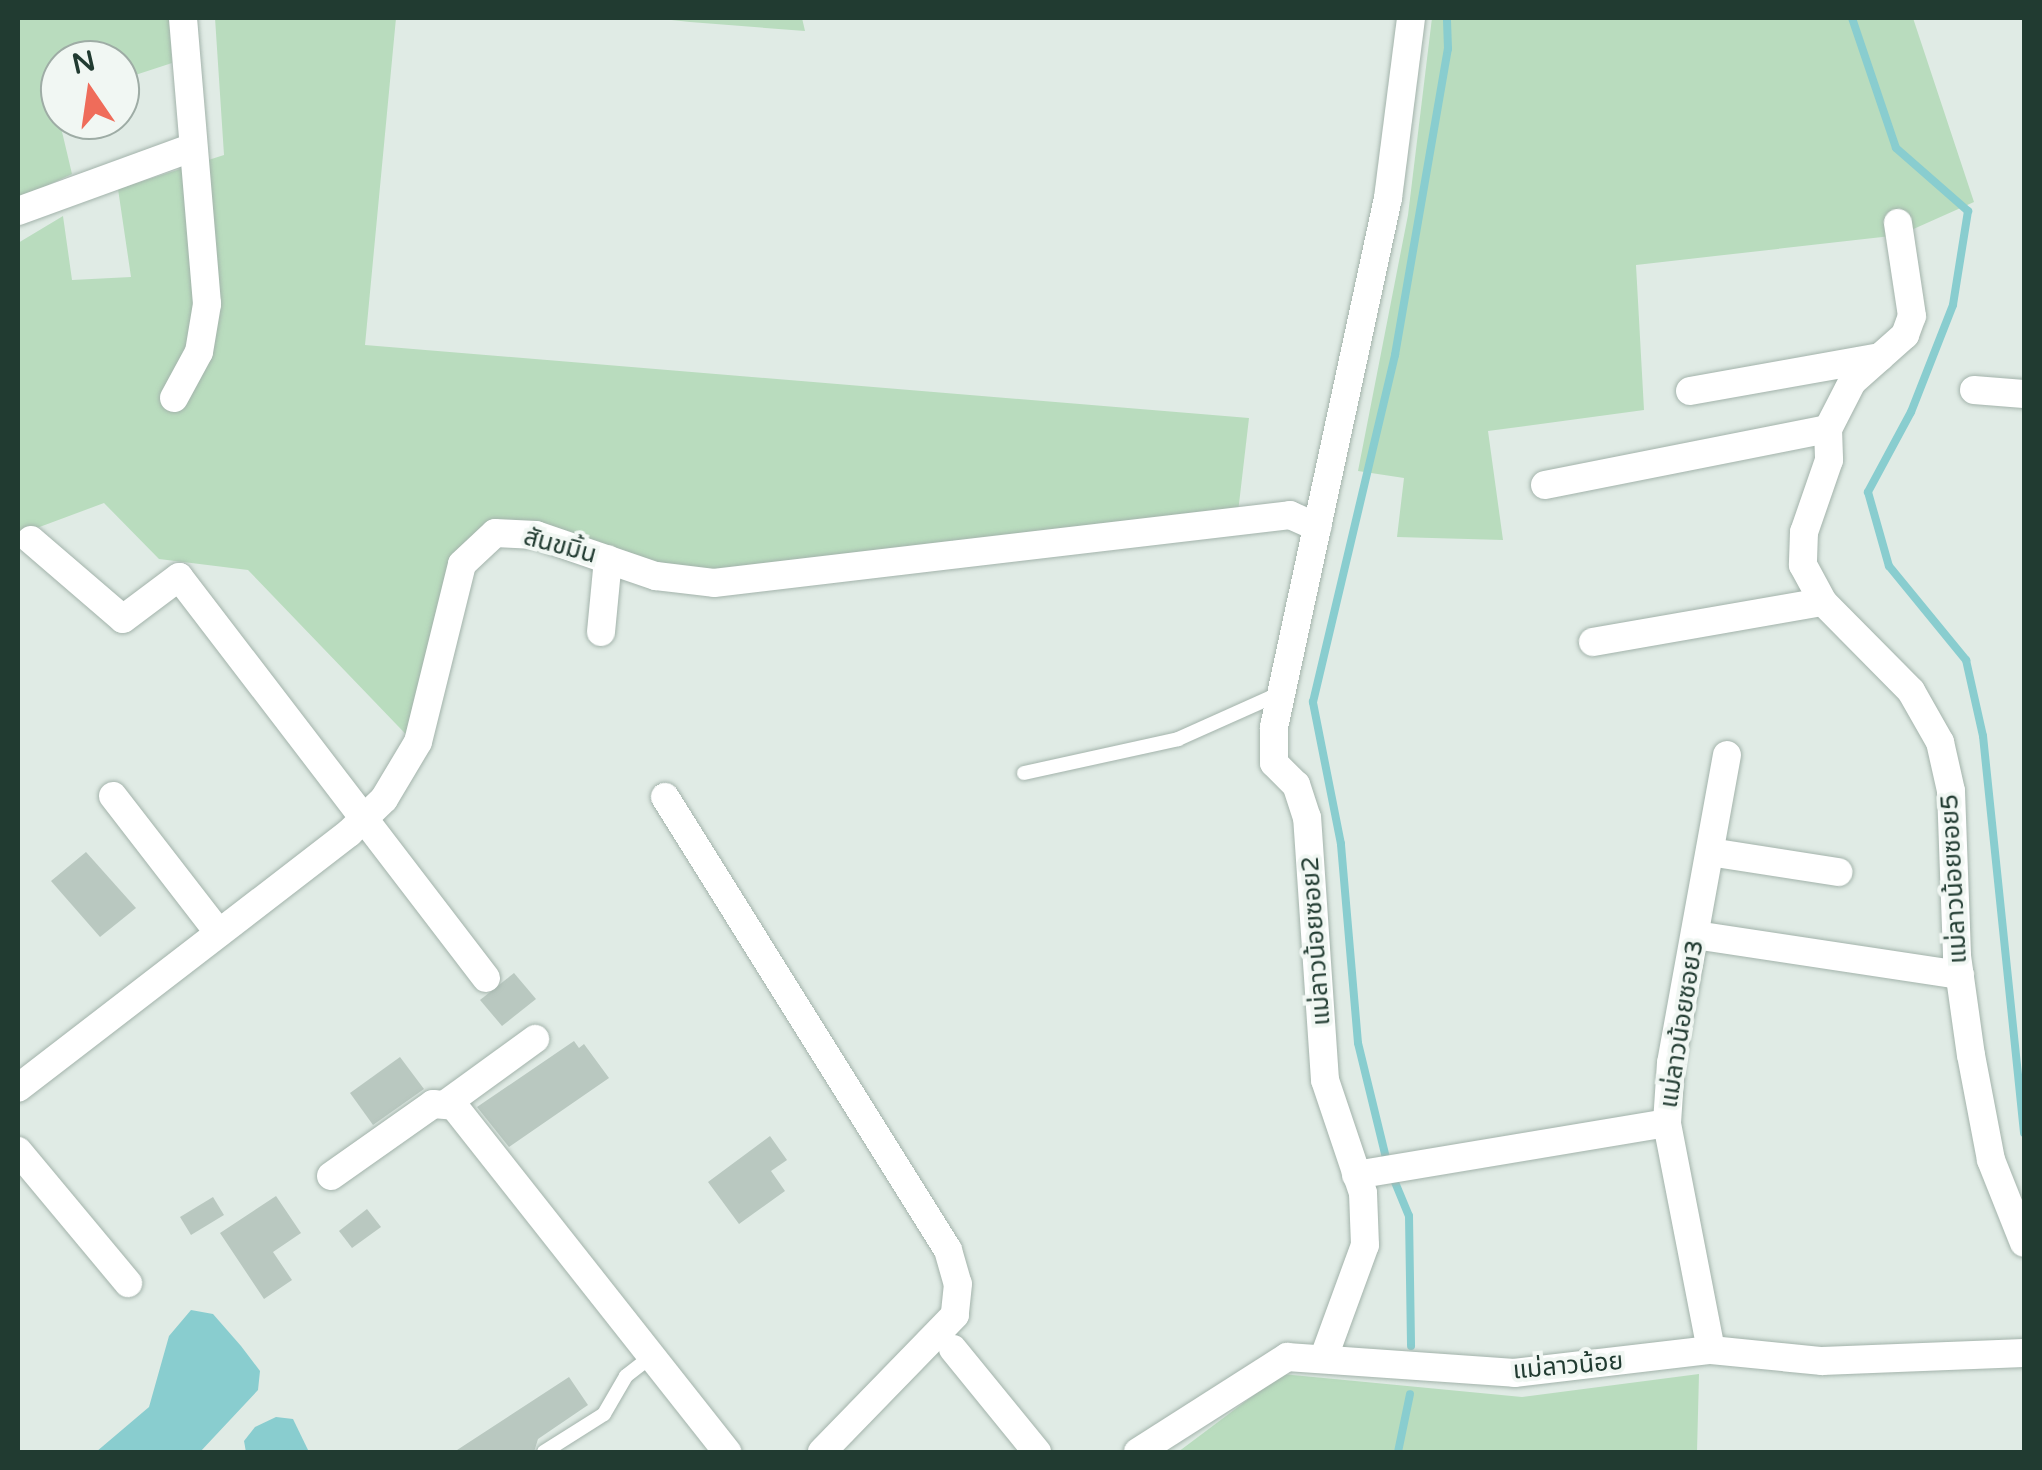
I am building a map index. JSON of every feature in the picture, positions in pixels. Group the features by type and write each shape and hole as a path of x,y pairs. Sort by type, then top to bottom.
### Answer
{"street":[{"path":"174,398 200,352 207,304 191,148 184,18"},
{"name":"แม่ลาวน้อยซอย2","path":"1324,1357 1365,1245 1363,1193 1325,1080 1307,818 1296,786 1274,763 1282,693 1388,198 1411,18"},
{"path":"18,212 191,148"},
{"path":"1545,485 1828,429 1852,382 1905,335 1912,316 1898,223"},
{"path":"1690,391 1884,356"},
{"path":"1974,390 2024,394"},
{"name":"แม่ลาวน้อยซอย5","path":"1828,429 1829,460 1804,532 1803,565 1824,602 1911,692 1940,742 1951,791 1960,975 1991,1160 2024,1243"},
{"name":"สันขมิ้น","path":"18,1088 220,933 362,820 384,798 418,742 462,564 495,532 536,535 656,576 714,583 1290,514 1317,527"},
{"path":"31,540 123,619 180,577 486,978"},
{"path":"601,632 608,560"},
{"path":"1593,642 1824,602"},
{"name":"แม่ลาวน้อยซอย3","path":"1710,1350 1667,1123 1727,755"},
{"path":"113,796 220,933"},
{"path":"665,797 948,1250 958,1284 954,1315 822,1452"},
{"path":"1710,852 1838,872"},
{"path":"1695,935 1960,975"},
{"path":"331,1176 433,1104 448,1103 534,1039"},
{"path":"448,1103 727,1452"},
{"path":"1356,1174 1667,1123"},
{"path":"18,1151 128,1283"},
{"path":"953,1349 1037,1452"},
{"name":"แม่ลาวน้อย","path":"1138,1452 1287,1358 1324,1357 1514,1373 1710,1350 1822,1361 2024,1353"}],"lane":[{"path":"1024,774 1178,739 1282,693"},
{"path":"544,1452 604,1414 626,1376 649,1358"}],"green space":[{"path":"18,18 169,18 172,63 140,73 140,40 40,40 40,140 64,140 72,174 18,199"},
{"path":"215,18 396,18 365,345 1249,418 1237,521 714,583 495,533 462,564 421,750 248,570 159,559 104,503 18,535 18,243 63,216 72,280 131,277 118,189 224,155"},
{"path":"653,18 802,18 805,31 690,22"},
{"path":"1432,18 1913,18 1974,202 1900,235 1636,265 1644,410 1488,431 1503,540 1397,537 1404,478 1358,471 1408,215"},
{"path":"1282,1374 1522,1397 1699,1374 1697,1452 1178,1452"}],"water":[{"path":"191,1310 213,1314 241,1346 260,1371 258,1390 200,1452 96,1452 149,1407 169,1336"},
{"path":"276,1417 293,1419 309,1452 246,1452 244,1441 255,1427"}],"building":[{"path":"86,852 136,908 100,937 51,881"},
{"path":"514,973 536,999 502,1026 480,1000"},
{"path":"574,1041 579,1048 584,1044 609,1078 509,1147 477,1107"},
{"path":"400,1057 424,1089 373,1125 350,1093"},
{"path":"770,1136 787,1160 771,1171 785,1191 739,1224 708,1182"},
{"path":"276,1196 301,1233 273,1252 292,1280 264,1299 220,1233"},
{"path":"213,1197 224,1215 191,1235 180,1217"},
{"path":"367,1209 381,1227 352,1248 339,1231"},
{"path":"569,1377 588,1405 538,1439 534,1452 454,1452"}],"waterway":[{"path":"1387,1162 1358,1043 1341,844 1313,702 1395,355 1448,49 1447,18"},
{"path":"1852,18 1896,148 1968,211 1953,305 1911,412 1868,492 1889,566 1966,660 1983,736 2024,1133"},
{"path":"1392,1175 1409,1216 1411,1346"},
{"path":"1398,1452 1410,1394"}]}
